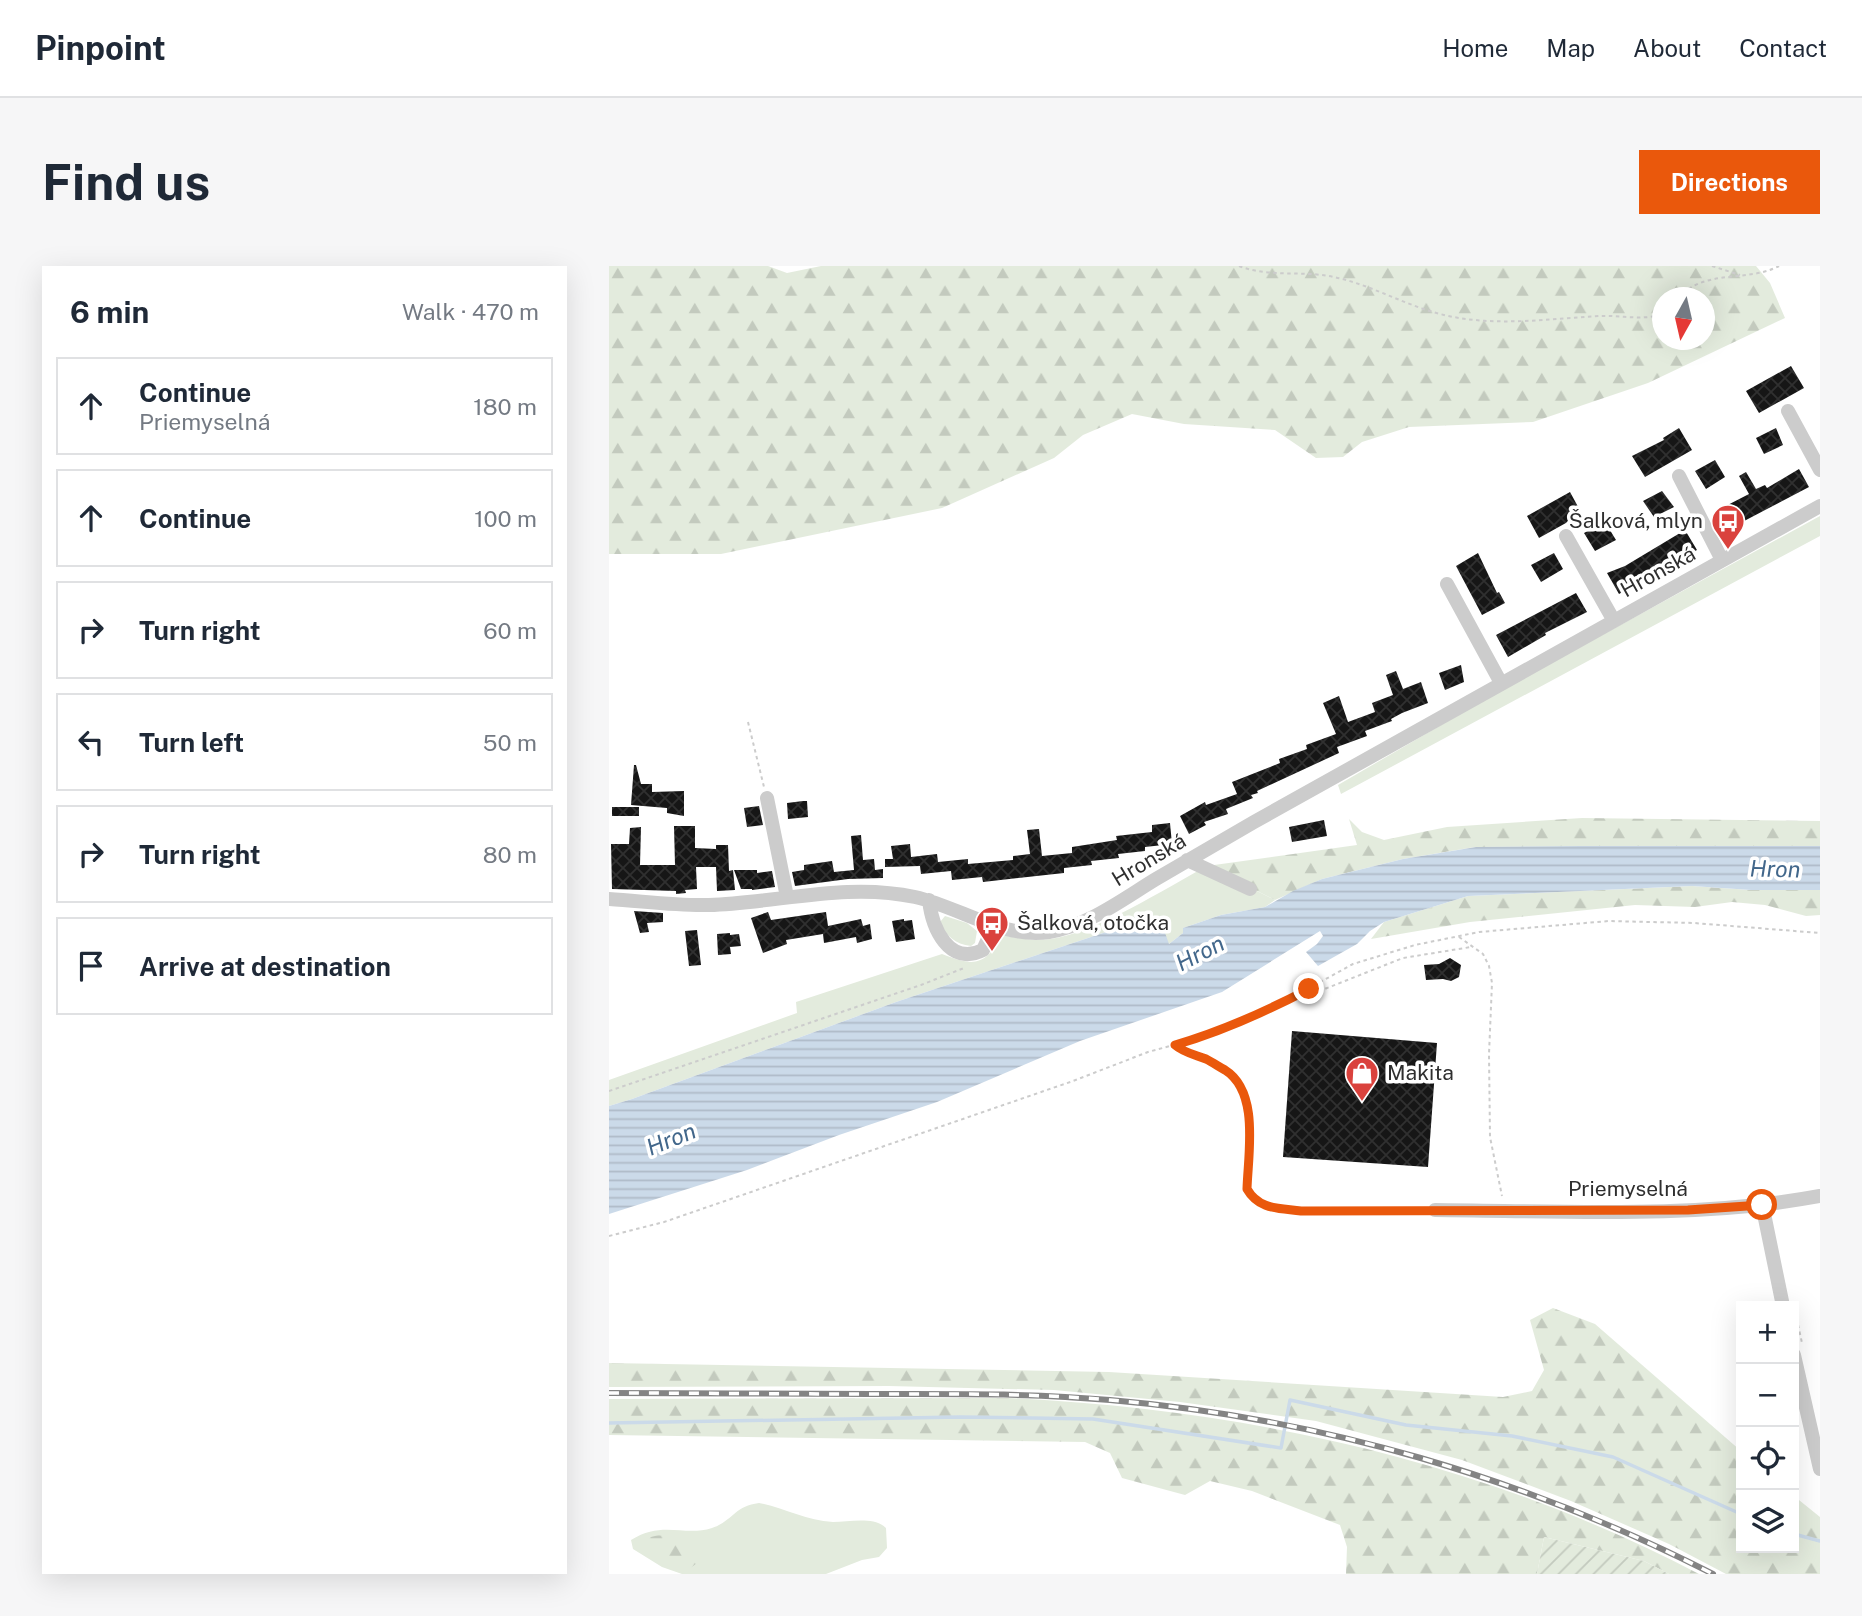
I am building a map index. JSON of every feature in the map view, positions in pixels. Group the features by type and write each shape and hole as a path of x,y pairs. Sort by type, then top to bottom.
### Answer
{"street":[{"path":"1789,411 1820,470"},
{"name":"Hronská","path":"1679,476 1722,560"},
{"name":"Hronská","path":"609,899 710,905 862,891 891,892 929,900 994,926 1036,934 1067,928 1101,912 1187,860 1820,506"},
{"name":"Hronská","path":"1566,537 1614,621"},
{"path":"1447,584 1501,683"},
{"path":"767,798 787,897"},
{"path":"1187,860 1251,889"},
{"path":"929,900 930,916 941,938 958,952 966,955 983,950 994,926"},
{"name":"Priemyselná","path":"1435,1210 1688,1210 1762,1205 1820,1196"},
{"path":"1762,1205 1782,1301"},
{"path":"1799,1357 1820,1469"}],"path":[{"path":"1239,266 1256,273 1331,276 1371,287 1400,302 1445,315 1482,320 1516,321 1617,315 1652,318"},
{"path":"1711,266 1741,275"},
{"path":"1692,287 1708,279 1766,273 1779,266"},
{"path":"748,722 767,798"},
{"path":"609,1236 664,1222 1073,1081 1147,1052 1214,1034 1264,1013 1353,964 1415,945 1458,936 1534,926 1609,921 1721,925 1820,933"},
{"path":"1458,936 1483,954 1489,966 1492,983 1490,1137 1499,1190 1504,1200"},
{"path":"1303,992 1317,992 1403,958 1472,946"},
{"path":"609,1091 960,971 968,965 966,955"},
{"path":"1175,1045 1230,1073 1244,1093 1249,1109 1247,1189 1253,1200 1268,1207 1301,1211 1435,1210"}],"green space":[{"path":"609,266 768,266 787,273 821,266 1756,266 1770,283 1785,318 1648,383 1533,422 1409,427 1362,442 1343,457 1316,458 1275,430 1184,424 1132,414 1083,435 1054,458 942,508 721,554 609,554"},
{"path":"1820,516 1820,536 1341,794 1338,785 1498,692"},
{"path":"1582,818 1820,821 1820,846 1475,847 1403,859 1322,879 1275,900 1207,866 1357,845 1349,819 1362,832 1384,840 1447,827"},
{"path":"1207,866 1275,900 1265,907 1221,915 1183,928 1183,933 1169,944 1146,925 1127,925 896,1002 609,1106 609,1080 797,1013 796,1002 942,954 963,961 978,961 990,953 1003,935 1039,940 1069,935 1110,919"},
{"path":"1692,886 1751,890 1820,890 1820,915 1806,916 1765,905 1732,902 1695,907 1635,905 1470,922 1371,939 1384,922 1468,896"},
{"path":"945,916 967,923 977,931 975,943 971,946 965,945 952,938 940,922"},
{"path":"1553,1308 1595,1324 1736,1447 1736,1553 1799,1553 1799,1500 1820,1517 1820,1574 1726,1574 1669,1544 1571,1501 1462,1460 1316,1421 1180,1402 1054,1390 889,1386 609,1387 609,1363 1109,1372 1503,1397 1532,1391 1544,1370 1530,1320"},
{"path":"1009,1398 1099,1404 1189,1415 1277,1429 1364,1448 1450,1472 1534,1501 1617,1534 1699,1574 1669,1574 1644,1561 1544,1537 1537,1574 1346,1574 1347,1547 1340,1525 1252,1491 1210,1481 1185,1495 1122,1478 1110,1453 1085,1442 609,1435 609,1399"},
{"path":"759,1503 823,1521 861,1520 881,1524 886,1528 887,1548 879,1557 862,1560 826,1574 682,1574 662,1567 633,1549 631,1540 643,1534 663,1530 692,1531 712,1528 725,1522 744,1507"},
{"path":"672,1535 688,1540 693,1547 697,1563 688,1570 664,1564 642,1547 650,1537"},
{"path":"1544,1537 1644,1561 1669,1574 1537,1574"}],"water":[{"name":"Hron","path":"1820,846 1820,890 1751,890 1692,886 1468,896 1384,922 1357,944 1318,966 1306,952 1323,936 1320,931 1222,992 1080,1041 937,1102 747,1170 609,1214 609,1106 896,1002 1127,925 1146,925 1164,930 1169,944 1183,933 1183,928 1221,915 1265,907 1322,879 1403,859 1476,847"}],"building":[{"path":"1791,366 1804,388 1759,413 1746,391"},
{"path":"1679,428 1692,450 1645,477 1632,456 1664,440 1663,438"},
{"path":"1776,428 1783,445 1764,454 1756,438"},
{"path":"1715,460 1725,477 1706,489 1695,471"},
{"path":"1799,469 1809,487 1727,530 1716,511 1749,494 1739,476 1746,472 1756,489 1765,485 1767,488"},
{"path":"1662,491 1674,507 1654,517 1643,501"},
{"path":"1570,492 1582,514 1539,538 1527,516"},
{"path":"1605,522 1616,540 1595,551 1584,533"},
{"path":"1685,530 1697,550 1619,594 1607,573 1625,566"},
{"path":"1478,553 1497,593 1499,592 1505,603 1482,615 1456,566"},
{"path":"1554,553 1563,569 1541,582 1531,565"},
{"path":"1576,593 1587,612 1545,633 1546,635 1508,657 1496,635"},
{"path":"1461,665 1464,682 1445,690 1439,673"},
{"path":"1396,671 1403,689 1421,682 1428,703 1365,731 1367,736 1337,747 1339,753 1257,791 1258,793 1251,795 1253,798 1226,809 1228,814 1204,822 1206,825 1189,834 1180,816 1205,802 1206,805 1237,794 1232,782 1280,763 1279,759 1307,749 1306,745 1336,734 1323,703 1339,696 1348,722 1375,712 1372,703 1393,695 1386,675"},
{"path":"634,765 641,784 652,784 652,792 684,791 684,816 667,813 667,808 631,805"},
{"path":"807,801 808,817 788,819 787,803"},
{"path":"759,806 763,825 747,827 744,808"},
{"path":"612,807 639,807 639,816 612,816"},
{"path":"1324,820 1327,836 1292,842 1289,827"},
{"path":"1170,823 1172,844 1118,854 1119,858 1091,861 1092,865 1064,868 1064,873 983,882 982,877 952,880 951,871 921,874 920,866 885,867 885,859 893,859 891,846 910,844 911,857 937,854 938,862 968,859 968,864 1013,860 1013,856 1030,854 1027,830 1039,829 1042,856 1072,853 1072,847 1117,840 1116,836 1152,832 1152,825"},
{"path":"674,826 695,826 695,848 716,849 716,845 728,845 729,871 733,870 735,890 717,891 716,867 696,867 697,889 685,890 686,893 612,889 611,844 629,844 630,828 641,827 640,865 675,865"},
{"path":"861,835 863,860 874,859 875,870 883,869 883,878 848,879 795,886 792,872 804,870 804,865 832,861 834,872 854,870 851,836"},
{"path":"734,870 757,870 757,873 772,871 775,887 741,889"},
{"path":"634,911 663,913 663,922 647,923 649,932 640,933"},
{"path":"768,912 771,920 826,912 828,926 861,919 863,926 870,924 872,939 857,943 856,937 824,943 823,934 786,940 787,944 763,953 751,918"},
{"path":"912,920 915,939 896,942 892,921"},
{"path":"697,930 701,965 689,966 685,931"},
{"path":"717,934 739,934 741,946 730,947 731,954 718,955"},
{"path":"1450,958 1461,965 1459,977 1451,981 1426,980 1424,965 1439,964"},
{"path":"1292,1031 1437,1043 1428,1167 1283,1157"}],"waterway":[{"path":"609,1423 960,1417 1093,1419 1281,1448 1290,1400 1406,1425 1512,1436 1613,1457 1736,1512"},
{"path":"1799,1535 1820,1541"}],"railway":[{"path":"609,1393 1050,1396 1188,1409 1266,1421 1420,1458 1495,1482 1569,1509 1713,1574"}],"place":[{"name":"Šalková, mlyn","path":"1728,551"},
{"name":"Šalková, otočka","path":"992,953"},
{"name":"Makita","path":"1362,1103"}],"route":[{"path":"1309,989 1264,1013 1214,1034 1175,1045 1230,1073 1244,1093 1249,1109 1247,1189 1253,1200 1268,1207 1301,1211 1688,1210 1762,1205"}]}
